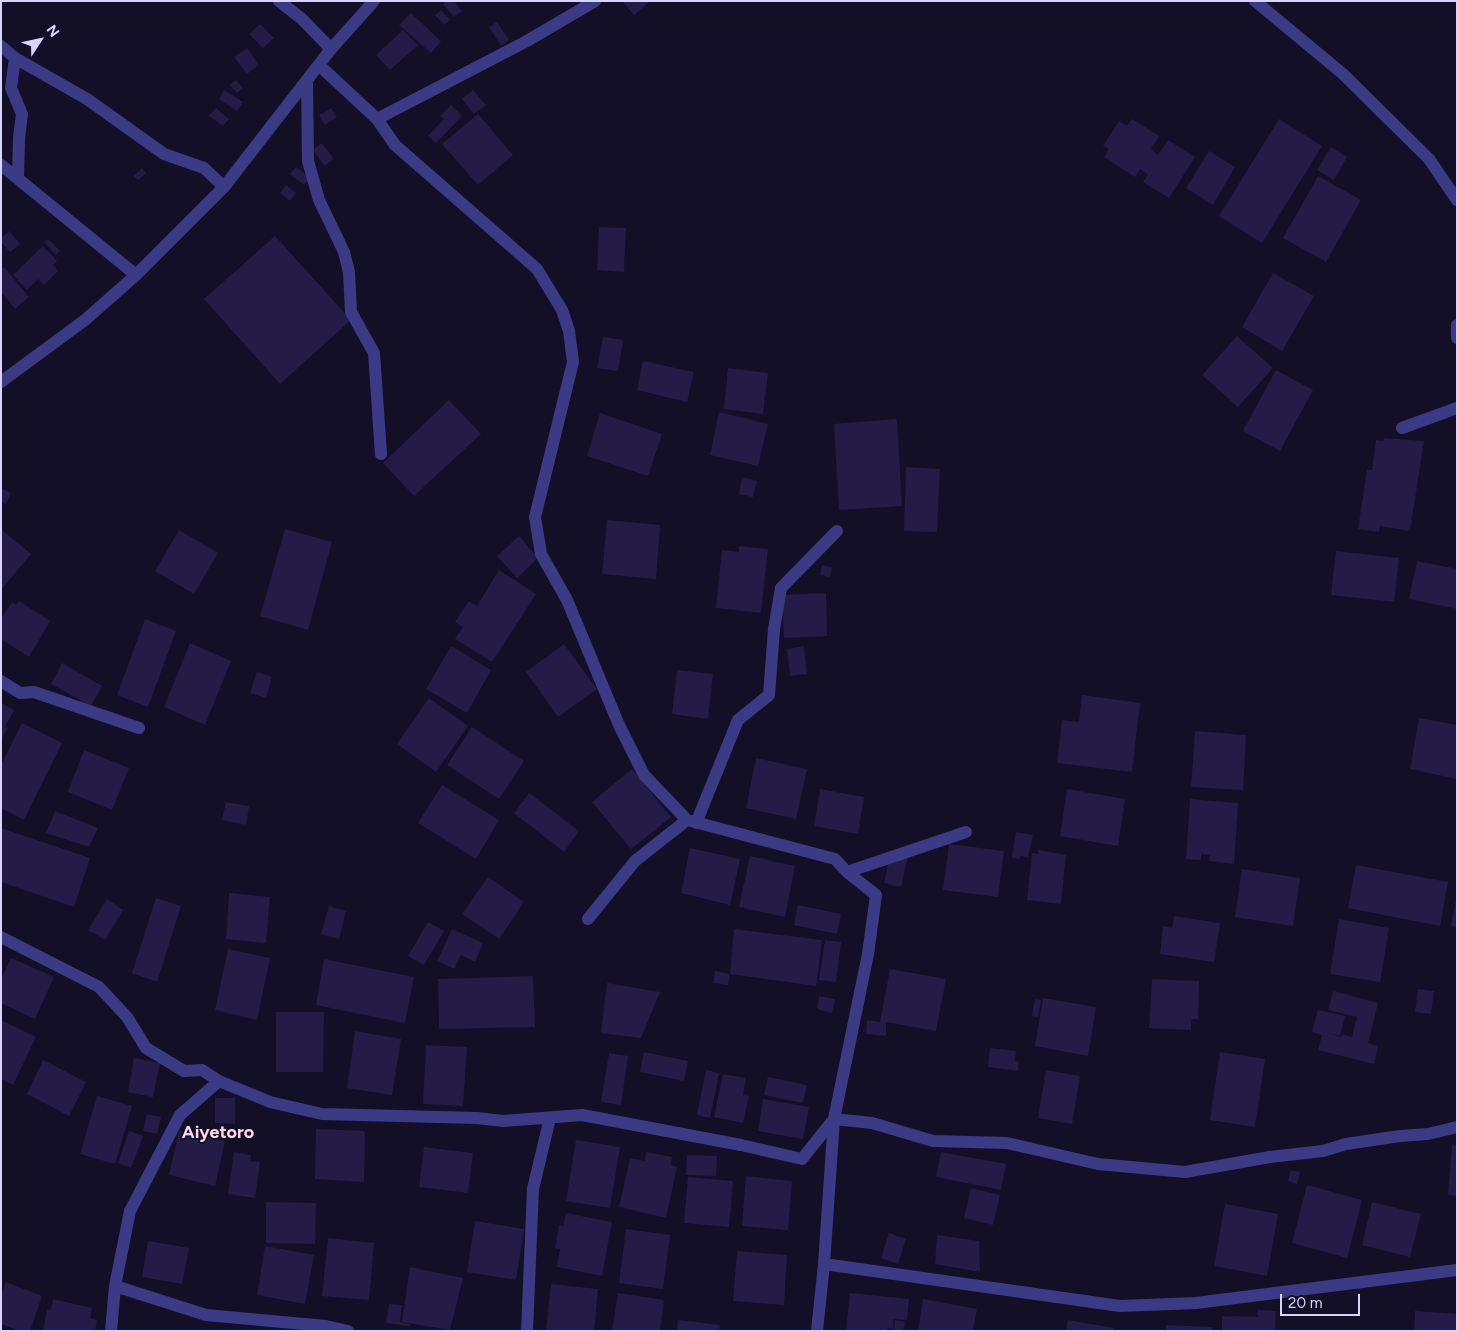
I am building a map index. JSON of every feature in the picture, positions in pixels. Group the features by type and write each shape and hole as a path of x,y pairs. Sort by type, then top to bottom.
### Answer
{"street":[{"path":"279,1 302,19 331,49"},
{"path":"1,382 85,320 136,275 224,187 307,83 331,49 374,1"},
{"path":"377,119 527,41 595,1"},
{"path":"1255,1 1350,80 1429,159 1457,200"},
{"path":"1,46 15,58 87,99 164,154 204,168 224,187"},
{"path":"15,58 10,88 22,114 19,138 18,179"},
{"path":"320,66 377,119 394,145 537,269 562,310 569,331 573,362 535,517 541,554 567,600 619,725 644,775 691,821 835,858 847,872 876,895 868,954 834,1119 824,1264 817,1331"},
{"path":"307,83 308,162 319,200 340,244 349,272 351,312 374,353 381,454"},
{"path":"1,165 136,275"},
{"path":"1457,325 1457,338"},
{"path":"1402,428 1457,408"},
{"path":"588,919 635,860 691,821 738,720 769,695 774,629 781,588 837,531"},
{"path":"1,681 20,693 34,692 139,728"},
{"path":"847,872 966,832"},
{"path":"1,937 99,987 127,1017 146,1048 184,1071 202,1070 219,1081 270,1102 322,1114 477,1118 503,1121 582,1115 741,1145 802,1159 834,1119"},
{"path":"111,1331 115,1286 130,1211 180,1116 219,1081"},
{"path":"527,1331 534,1189 539,1156 550,1118"},
{"path":"834,1119 872,1123 933,1142 1007,1143 1098,1164 1185,1172 1270,1157 1324,1151 1346,1144 1417,1133 1428,1134 1457,1127"},
{"path":"824,1264 1120,1306 1196,1303 1457,1270"},
{"path":"115,1286 206,1315 326,1326 348,1331"}],"building":[{"path":"446,1 454,1 462,11 454,17 443,4"},
{"path":"622,1 650,1 634,15"},
{"path":"441,10 450,20 444,25 435,15"},
{"path":"411,13 441,41 431,53 399,25"},
{"path":"497,22 509,40 501,46 489,27"},
{"path":"260,24 274,38 263,48 249,34"},
{"path":"403,30 418,45 390,70 376,55"},
{"path":"247,48 259,65 247,74 234,57"},
{"path":"236,80 243,88 237,93 230,85"},
{"path":"224,90 243,102 237,111 219,99"},
{"path":"473,90 486,105 474,114 462,99"},
{"path":"451,105 462,116 436,143 428,136 444,119 440,116"},
{"path":"216,108 229,119 223,126 209,116"},
{"path":"331,108 337,117 325,125 319,115"},
{"path":"478,114 513,155 478,185 442,144"},
{"path":"1132,119 1159,136 1151,149 1158,155 1168,140 1195,157 1169,198 1143,182 1148,174 1140,169 1135,177 1104,157 1109,149 1103,146 1119,121 1127,126"},
{"path":"1279,119 1322,146 1262,243 1219,216"},
{"path":"322,143 334,159 324,166 313,150"},
{"path":"1331,147 1347,157 1334,180 1317,170"},
{"path":"1209,151 1235,167 1213,205 1186,188"},
{"path":"296,167 310,178 304,185 290,174"},
{"path":"142,168 146,173 138,180 134,176"},
{"path":"1318,176 1361,200 1326,262 1283,238"},
{"path":"286,185 296,193 290,201 280,193"},
{"path":"599,227 626,228 624,272 597,270"},
{"path":"9,231 20,244 10,252 1,242 1,238"},
{"path":"275,236 351,320 280,384 204,299"},
{"path":"48,239 60,251 56,255 44,242"},
{"path":"43,246 57,261 53,265 58,271 44,285 38,279 27,290 13,275"},
{"path":"4,267 29,297 15,309 1,292 1,270"},
{"path":"1273,273 1314,296 1282,351 1242,327"},
{"path":"1237,336 1273,368 1238,407 1202,375"},
{"path":"603,337 623,340 618,371 597,368"},
{"path":"643,361 694,372 687,402 637,390"},
{"path":"728,368 768,373 763,414 724,409"},
{"path":"1276,370 1313,390 1280,451 1243,431"},
{"path":"449,400 481,434 414,496 383,463"},
{"path":"719,412 768,424 758,466 710,455"},
{"path":"600,413 662,434 648,476 587,456"},
{"path":"897,419 902,506 839,510 834,424"},
{"path":"1384,438 1424,441 1410,531 1380,526 1379,532 1358,529 1367,470 1372,470 1376,440 1383,441"},
{"path":"906,467 940,469 937,532 904,531"},
{"path":"742,477 757,481 753,497 739,494"},
{"path":"1,488 11,493 6,504 1,501"},
{"path":"607,520 660,525 656,579 602,574"},
{"path":"1,529 31,554 1,590"},
{"path":"285,529 332,542 308,630 260,616"},
{"path":"179,530 218,553 194,594 155,571"},
{"path":"519,536 538,558 517,578 497,556"},
{"path":"739,546 768,549 761,613 716,608 722,550 739,552"},
{"path":"1336,551 1399,558 1394,602 1331,595"},
{"path":"1417,561 1457,569 1457,609 1409,599"},
{"path":"822,565 832,567 830,577 820,575"},
{"path":"499,570 536,594 492,662 455,639 463,627 455,622 469,601 477,606"},
{"path":"826,593 827,636 784,638 782,595"},
{"path":"19,601 50,621 29,657 1,639 1,619 12,602 16,605"},
{"path":"145,619 176,631 148,707 117,695"},
{"path":"190,643 231,661 205,725 164,707"},
{"path":"564,644 597,689 558,717 526,672"},
{"path":"451,646 491,670 467,713 426,689"},
{"path":"804,646 807,674 790,676 787,649"},
{"path":"62,663 102,686 91,706 51,684"},
{"path":"677,670 713,674 708,719 672,714"},
{"path":"257,672 272,677 266,698 250,693"},
{"path":"1082,695 1140,703 1132,772 1057,763 1062,720 1079,722"},
{"path":"429,698 468,726 436,772 397,744"},
{"path":"1,703 14,710 5,727 8,728 1,740"},
{"path":"1419,718 1457,725 1457,779 1410,769"},
{"path":"22,723 62,743 24,820 1,808 1,765"},
{"path":"472,727 524,761 499,799 447,765"},
{"path":"1195,731 1246,735 1243,790 1191,787"},
{"path":"84,750 129,768 112,810 68,792"},
{"path":"756,758 807,769 796,819 746,808"},
{"path":"632,769 671,817 631,849 592,802"},
{"path":"442,785 499,820 476,859 418,823"},
{"path":"820,789 864,797 858,834 814,826"},
{"path":"1067,789 1125,799 1118,846 1060,836"},
{"path":"529,793 579,831 564,852 514,813"},
{"path":"1190,799 1238,803 1234,864 1209,861 1210,855 1201,854 1201,860 1186,859"},
{"path":"226,802 249,806 246,825 222,820"},
{"path":"55,811 98,828 89,847 46,833"},
{"path":"1,828 90,858 74,907 1,882"},
{"path":"1016,832 1033,835 1028,857 1012,858"},
{"path":"949,844 1004,851 998,897 943,890"},
{"path":"690,848 740,859 730,905 681,893"},
{"path":"1038,850 1066,855 1061,904 1027,900 1032,853 1038,854"},
{"path":"891,852 908,856 901,887 884,883"},
{"path":"750,856 795,866 785,917 739,907"},
{"path":"1356,865 1448,882 1440,926 1348,908"},
{"path":"1242,869 1300,878 1293,926 1235,917"},
{"path":"488,877 524,902 499,939 462,914"},
{"path":"229,893 270,897 266,943 226,939"},
{"path":"156,898 181,906 157,982 132,973"},
{"path":"107,899 123,910 105,940 88,930"},
{"path":"1457,900 1457,927 1451,926"},
{"path":"798,905 841,914 837,934 794,925"},
{"path":"329,906 346,911 339,939 321,934"},
{"path":"1174,916 1220,923 1214,962 1160,954 1163,926 1172,928"},
{"path":"1339,919 1389,928 1380,982 1330,974"},
{"path":"428,922 444,931 424,965 408,956"},
{"path":"452,929 483,943 475,962 461,955 454,969 437,961"},
{"path":"734,929 822,940 816,986 730,974"},
{"path":"825,940 841,942 836,982 819,980"},
{"path":"228,949 270,958 257,1020 215,1010"},
{"path":"11,958 54,977 35,1019 1,1003 1,979"},
{"path":"324,959 414,977 405,1023 316,1005"},
{"path":"890,969 946,979 936,1031 886,1022 886,1036 866,1034 867,1020 880,1022"},
{"path":"715,971 730,974 728,985 713,983"},
{"path":"533,976 535,1027 439,1029 438,979"},
{"path":"1152,979 1199,981 1198,1019 1191,1019 1191,1030 1149,1028"},
{"path":"607,983 660,992 641,1038 601,1033"},
{"path":"1418,989 1434,991 1431,1014 1415,1012"},
{"path":"1333,991 1378,1003 1368,1043 1378,1046 1374,1064 1318,1050 1322,1035 1312,1032 1318,1010 1345,1016 1340,1036 1321,1031 1341,1037 1342,1034 1352,1037 1357,1017 1328,1010"},
{"path":"819,996 835,999 832,1013 817,1009"},
{"path":"1043,998 1096,1007 1088,1056 1035,1046"},
{"path":"1035,999 1041,1000 1038,1017 1032,1016"},
{"path":"276,1012 324,1012 323,1072 276,1072"},
{"path":"1,1020 36,1037 13,1085 1,1079"},
{"path":"355,1031 401,1039 392,1095 347,1088"},
{"path":"426,1045 467,1047 463,1106 423,1104"},
{"path":"990,1048 1016,1051 1015,1061 1019,1062 1018,1071 988,1067"},
{"path":"644,1052 688,1061 684,1081 640,1072"},
{"path":"1220,1052 1265,1059 1255,1127 1210,1120"},
{"path":"609,1053 628,1056 621,1105 601,1102"},
{"path":"134,1058 160,1063 153,1097 128,1092"},
{"path":"43,1060 86,1082 69,1116 27,1094"},
{"path":"706,1070 719,1073 710,1118 697,1115"},
{"path":"1046,1070 1080,1076 1072,1124 1038,1118"},
{"path":"723,1074 746,1078 743,1095 749,1096 743,1123 714,1117"},
{"path":"768,1077 807,1085 803,1103 764,1095"},
{"path":"97,1096 132,1106 115,1164 80,1154"},
{"path":"215,1098 235,1098 235,1124 215,1123"},
{"path":"763,1099 809,1107 803,1139 758,1131"},
{"path":"147,1114 161,1117 157,1134 143,1131"},
{"path":"316,1129 365,1131 364,1182 315,1179"},
{"path":"129,1131 143,1136 131,1168 118,1163"},
{"path":"179,1131 225,1141 215,1186 169,1175"},
{"path":"576,1140 620,1147 610,1208 566,1201"},
{"path":"1452,1144 1457,1145 1457,1196 1448,1195"},
{"path":"424,1147 473,1153 468,1193 419,1187"},
{"path":"234,1152 251,1155 250,1161 260,1162 255,1198 228,1194"},
{"path":"646,1152 672,1157 671,1165 677,1167 666,1218 619,1207 630,1158 645,1161"},
{"path":"941,1152 1006,1164 1001,1190 936,1177"},
{"path":"687,1155 717,1156 716,1176 686,1175"},
{"path":"1291,1170 1300,1172 1297,1184 1288,1181"},
{"path":"746,1176 792,1181 788,1230 742,1226"},
{"path":"688,1177 733,1181 729,1227 684,1223"},
{"path":"1307,1185 1362,1200 1347,1258 1292,1243"},
{"path":"971,1188 1000,1195 993,1225 964,1218"},
{"path":"266,1202 316,1203 315,1244 266,1243"},
{"path":"1372,1202 1421,1214 1410,1257 1362,1245"},
{"path":"1225,1204 1278,1214 1267,1276 1214,1266"},
{"path":"566,1213 612,1222 602,1276 557,1267 560,1249 555,1248 559,1225 563,1226"},
{"path":"475,1221 524,1229 516,1280 467,1272"},
{"path":"626,1229 670,1235 663,1289 619,1283"},
{"path":"889,1233 906,1239 898,1264 881,1258"},
{"path":"937,1235 979,1241 980,1272 935,1264"},
{"path":"328,1238 374,1243 369,1300 322,1296"},
{"path":"148,1241 189,1248 182,1284 142,1277"},
{"path":"265,1246 314,1255 305,1304 257,1295"},
{"path":"737,1251 787,1255 784,1305 733,1301"},
{"path":"410,1267 463,1278 450,1330 402,1322"},
{"path":"6,1282 42,1296 30,1331 20,1331 1,1324 1,1294"},
{"path":"551,1284 598,1289 594,1331 546,1331"},
{"path":"618,1293 664,1300 660,1331 612,1331"},
{"path":"850,1293 909,1299 907,1320 893,1319 893,1329 885,1328 891,1331 846,1331"},
{"path":"53,1299 92,1308 90,1318 97,1320 95,1331 43,1331 47,1309 51,1310"},
{"path":"923,1299 977,1309 973,1331 918,1331"},
{"path":"389,1304 402,1305 400,1322 410,1324 410,1326 386,1323"},
{"path":"1258,1310 1276,1311 1275,1331 1222,1331 1222,1316 1258,1317"},
{"path":"1415,1311 1457,1314 1457,1331 1414,1331"},
{"path":"678,1320 720,1325 719,1331 677,1331"},
{"path":"895,1320 905,1322 903,1331 894,1331"},
{"path":"1068,1320 1114,1328 1114,1331 1066,1331"},
{"path":"1166,1325 1212,1327 1212,1331 1166,1331"}],"district":[{"name":"Aiyetoro","path":"218,1133"}]}
